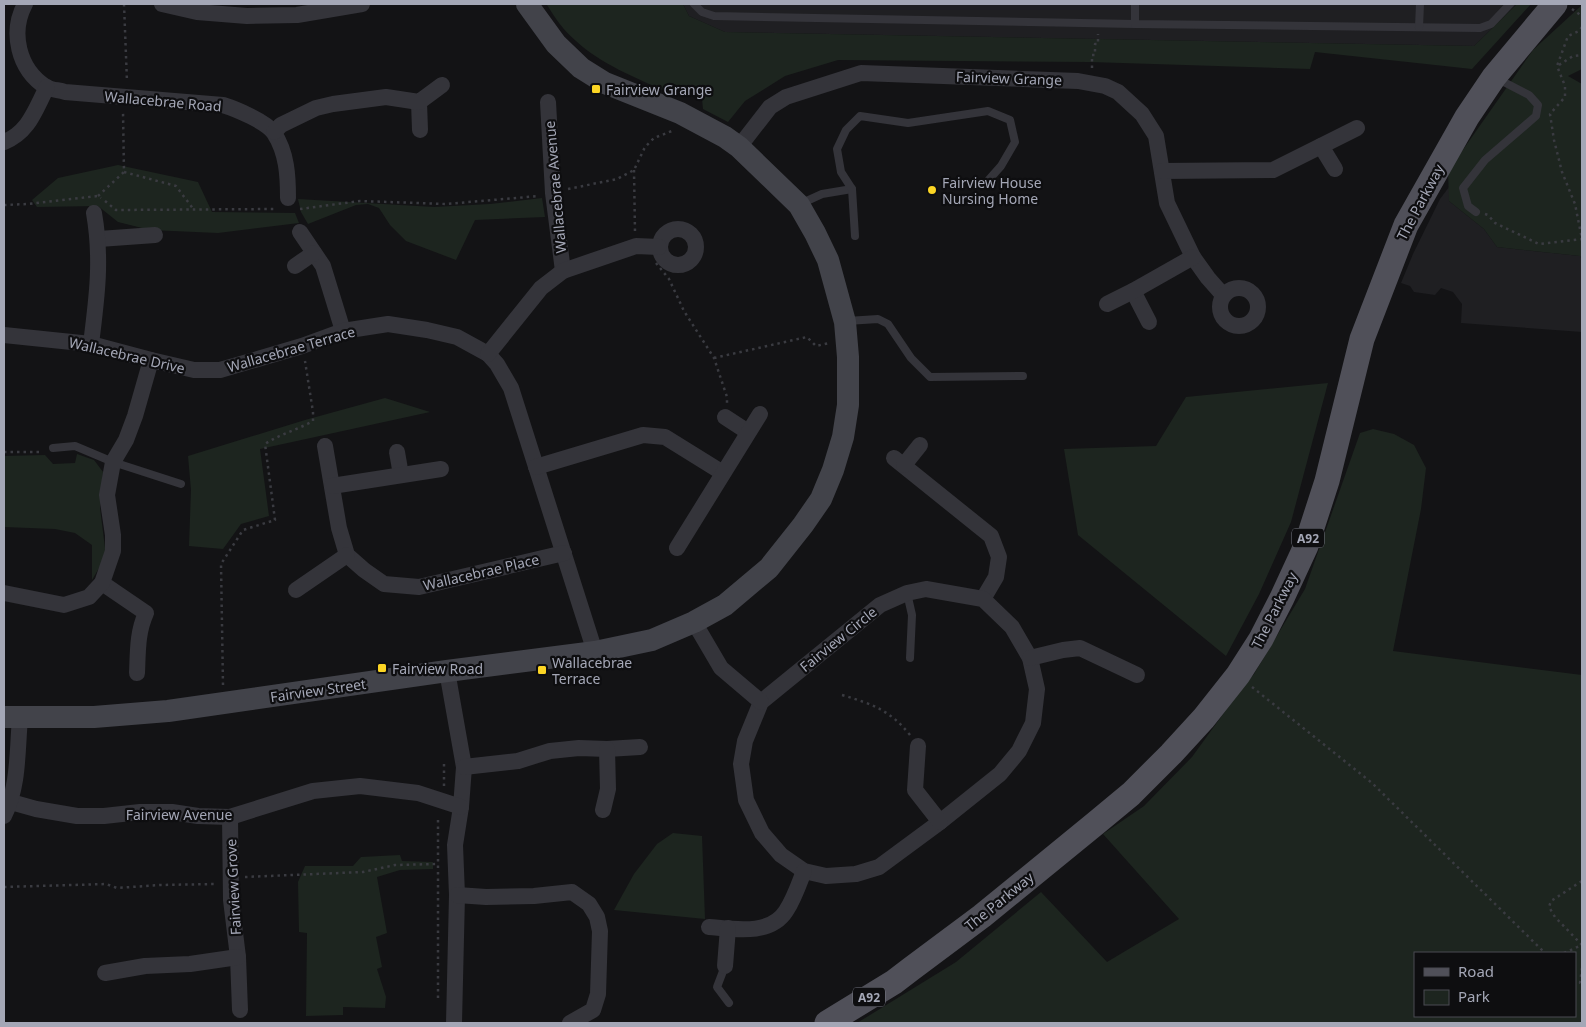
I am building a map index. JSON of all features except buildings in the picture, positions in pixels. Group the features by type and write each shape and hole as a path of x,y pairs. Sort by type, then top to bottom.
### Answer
{"main road":[{"name":"The Parkway","path":"827,1023 905,973 982,916 1096,824 1131,794 1171,754 1204,718 1238,675 1261,640 1306,546 1327,481 1362,339 1406,225 1466,117 1494,77 1555,4"}],"street":[{"path":"4,142 17,136 30,120 47,87 33,74 22,56 11,24 26,4"},
{"path":"162,4 196,12 247,16 297,15 362,4"},
{"name":"Fairview Street","path":"12,718 94,717 168,711 595,652 652,640 694,622 725,605 768,568 803,525 821,499 833,470 843,437 848,405 846,330 828,260 799,205 739,147 725,137 680,113 605,82 581,68 556,44 527,4"},
{"name":"Fairview Grange","path":"739,147 770,107 786,97 861,73 1091,82 1105,86 1118,92 1142,114 1156,136 1167,203 1194,257 1208,278 1223,295"},
{"path":"283,203 288,169 274,132 281,125 316,108 333,104 386,98 419,102 442,85"},
{"name":"Wallacebrae Road","path":"47,87 65,92 223,105 243,112 274,132"},
{"path":"419,102 420,130"},
{"name":"Wallacebrae Avenue","path":"548,102 553,192 563,271"},
{"path":"1162,171 1273,170 1357,128"},
{"path":"1321,146 1335,169"},
{"path":"91,344 99,268 99,239 94,212"},
{"path":"300,232 322,266 343,331"},
{"path":"99,239 155,235"},
{"name":"Wallacebrae Avenue","path":"488,354 541,288 563,271 636,246 659,247"},
{"path":"296,266 314,253"},
{"path":"1108,304 1194,257"},
{"path":"1133,292 1149,322"},
{"name":"Wallacebrae Terrace","path":"220,370 302,346 343,331 388,324 457,337 488,354 497,364 511,388 595,652"},
{"name":"Wallacebrae Drive","path":"4,335 91,344 194,370 220,370"},
{"path":"4,593 64,605 89,596 102,583 113,551 113,535 106,495 113,462 129,432 151,360"},
{"path":"677,548 760,414"},
{"path":"725,417 748,432"},
{"path":"536,467 643,436 664,438 723,473"},
{"path":"920,445 899,462 991,536 999,556 996,577 983,599"},
{"path":"296,590 347,555 339,528 325,446"},
{"path":"397,452 401,475"},
{"path":"332,486 442,469"},
{"name":"Wallacebrae Place","path":"347,555 384,584 419,587 564,553"},
{"path":"102,583 146,613 141,624 138,640 137,673"},
{"name":"Fairview Circle","path":"926,590 983,599 1012,627 1030,658 1037,689 1034,723 1019,752 1000,774 879,867 856,874 826,876 804,872 781,854 762,833 746,800 741,764 752,721 761,702 880,605 907,593 926,590"},
{"path":"694,622 721,668 761,702"},
{"path":"1030,658 1062,650 1080,648 1137,675"},
{"path":"447,671 464,767 462,807 455,845 454,1023"},
{"path":"8,809 15,785 12,718"},
{"path":"918,746 915,790 940,822"},
{"path":"464,767 518,760 550,752 579,748 640,748"},
{"path":"603,810 608,789 607,749"},
{"name":"Fairview Avenue","path":"8,809 36,809 77,816 172,812 198,816 230,817 313,790 360,786 418,793 462,807"},
{"name":"Fairview Grove","path":"230,817 230,881 238,957 240,1010"},
{"path":"709,927 750,929 764,927 776,922 785,912 804,872"},
{"path":"456,895 515,896 572,892 589,904 597,916 600,931 598,994 593,1010 570,1023"},
{"path":"725,966 728,928"},
{"path":"105,973 145,966 190,964 238,957"}],"lane":[{"path":"694,4 702,12 714,16 1480,28 1491,24 1510,4"},
{"path":"1135,4 1135,24"},
{"path":"1419,27 1420,4"},
{"path":"1476,212 1468,206 1463,188 1485,160 1536,116 1538,105 1529,94 1494,77"},
{"path":"855,236 852,189 840,172 837,149 846,130 860,116 908,124 988,110 1010,120 1015,142 1001,166 985,184"},
{"path":"799,205 822,194 852,189"},
{"path":"846,330 878,319 888,324 911,358 930,377 1023,376"},
{"path":"53,448 75,446 113,462 181,484"},
{"path":"907,593 912,615 910,658"},
{"path":"725,966 717,987 729,1003"}],"path":[{"path":"1091,82 1092,56 1095,55 1095,44 1098,44 1098,23"},
{"path":"1476,212 1488,215 1495,223 1539,244 1582,239 1575,204 1562,172 1550,114 1565,97 1564,86 1557,66 1568,36 1579,31 1582,27"},
{"path":"1557,66 1573,56 1582,55"},
{"path":"680,113 672,131 654,138 645,147 634,170 636,246 653,260 669,278 684,311 714,358 727,397 725,417"},
{"path":"300,232 303,223 298,209 360,201 446,204 542,195 616,179 634,170"},
{"path":"124,172 176,186 194,210"},
{"path":"4,205 98,196 116,210 194,210 283,203"},
{"path":"714,358 808,337 816,346 846,330"},
{"path":"224,704 221,564 243,530 275,520 265,444 276,437 304,427 313,421 302,346"},
{"path":"4,452 49,452 53,448"},
{"path":"1238,675 1372,783 1544,952"},
{"path":"842,694 874,705 901,724 918,746"},
{"path":"438,800 438,1003"},
{"path":"4,887 106,884 117,888 363,872 395,865 438,864"},
{"path":"1566,952 1582,945 1555,918 1549,907 1551,901 1582,881"},
{"path":"1581,984 1582,968"}],"shaded area":[{"path":"683,4 1517,4 1474,46 725,32 689,16"},
{"path":"1449,187 1449,201 1484,229 1497,247 1580,256 1582,260 1582,332 1461,323 1462,304 1453,292 1441,288 1435,295 1414,292 1410,286 1401,283 1440,199"}],"green space":[{"path":"683,4 689,16 725,32 1474,46 1517,4 1531,4 1472,69 1315,52 1310,69 1090,62 838,60 785,76 745,101 728,122 703,109 702,99 672,83 665,91 596,57 568,33 547,5"},
{"path":"1582,5 1582,69 1568,76 1582,84 1582,260 1580,256 1497,247 1484,229 1449,201 1448,171 1533,50"},
{"path":"118,165 198,182 212,212 295,213 299,223 218,233 150,230 118,222 98,206 37,207 32,200 58,178"},
{"path":"542,198 545,217 475,220 456,260 406,241 390,225 379,208 368,204 356,205 308,224 301,212 298,199 434,207 490,204"},
{"path":"1328,383 1291,522 1259,594 1226,656 1078,535 1064,449 1156,446 1186,397"},
{"path":"385,398 430,412 260,449 269,516 241,524 223,549 189,546 191,490 188,456"},
{"path":"1373,429 1394,434 1414,445 1426,468 1421,509 1393,651 1582,675 1582,1023 857,1023 956,962 1041,892 1107,962 1179,919 1103,834 1144,806 1192,757 1254,674 1305,589 1360,433"},
{"path":"77,454 94,460 103,472 100,508 106,556 92,580 92,545 75,533 55,529 4,527 4,456 45,455 53,464 75,463"},
{"path":"673,833 702,836 705,919 614,910 634,874 657,844"},
{"path":"400,855 402,861 433,862 433,869 400,870 377,877 387,933 376,937 382,967 377,969 386,997 385,1008 343,1007 343,1015 306,1016 307,933 299,932 298,882 305,866 353,866 361,857"}],"place":[{"name":"Fairview Grange","path":"596,89"},
{"name":"Fairview House Nursing Home","path":"932,190"},
{"name":"Fairview Road","path":"382,668"},
{"name":"Wallacebrae Terrace","path":"542,670"}]}
